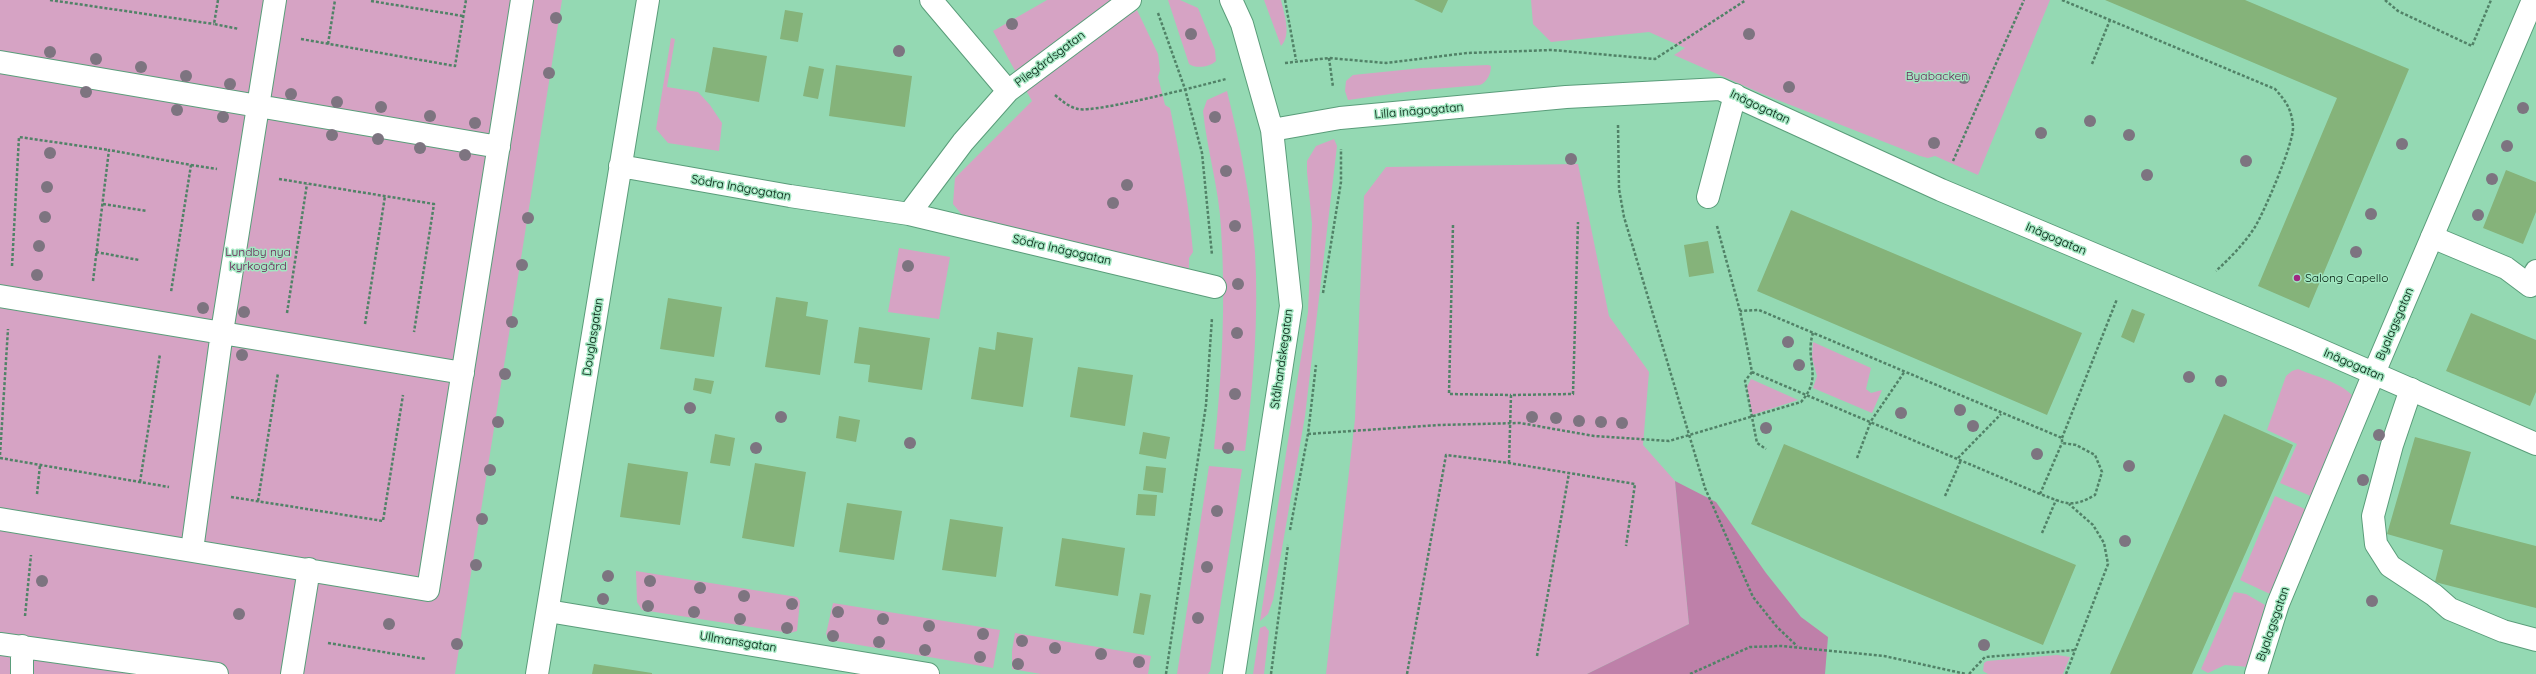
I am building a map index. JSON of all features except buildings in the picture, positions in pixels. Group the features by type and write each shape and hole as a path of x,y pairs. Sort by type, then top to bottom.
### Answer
{"street":[{"path":"192,550 222,332 275,0"},
{"path":"0,519 309,569 428,590 522,0"},
{"name":"Douglasgatan","path":"537,674 648,0"},
{"name":"Pilegårdsgatan","path":"931,0 1008,91 1130,0"},
{"name":"Stålhandskegatan","path":"1231,0 1242,24 1272,130 1291,306 1234,674"},
{"name":"Byalagsgatan","path":"2256,674 2278,604 2374,373 2533,0"},
{"path":"0,62 499,147"},
{"name":"Inägogatan","path":"1566,97 1720,89 1940,190 2374,373 2536,444"},
{"path":"909,214 963,142 1008,91"},
{"path":"1708,196 1735,95"},
{"name":"Lilla inägogatan","path":"1272,130 1340,118 1566,97"},
{"name":"Södra Inägogatan","path":"620,166 790,196 909,214 1214,287"},
{"path":"2432,237 2506,268 2530,286 2536,271"},
{"path":"5,297 463,373"},
{"path":"2411,389 2392,445 2373,516 2376,544 2390,566 2434,595 2450,609 2503,631 2536,640"},
{"path":"292,674 309,569"},
{"name":"Ullmansgatan","path":"548,611 928,674"},
{"path":"0,644 217,674"},
{"path":"22,646 22,674"}],"path":[{"path":"50,0 214,24 455,66 466,0"},
{"path":"214,24 218,0"},
{"path":"328,44 335,0"},
{"path":"1284,0 1296,60"},
{"path":"1033,71 1055,95 1068,105 1080,110 1185,89 1296,60 1329,58 1386,63 1468,53 1552,50 1655,59 1746,0"},
{"path":"1940,190 2024,0"},
{"path":"2062,0 2275,89 2289,105 2293,129 2283,163 2255,227 2234,255 2213,273"},
{"path":"2384,0 2398,11 2472,46 2491,0"},
{"path":"371,1 463,16"},
{"path":"1156,7 1185,89 1202,152 1214,287 1206,405 1166,674"},
{"path":"2092,64 2110,20"},
{"path":"1610,94 1618,118 1619,189 1624,217 1705,488 1753,597 1777,627 1797,646"},
{"path":"140,482 191,165 109,150 19,137 5,297 0,457 140,482 200,492"},
{"path":"89,310 109,150"},
{"path":"360,355 385,196"},
{"path":"1708,196 1740,311 1752,372 1745,381 1750,418 1757,443 1766,449"},
{"path":"103,204 147,211"},
{"path":"1453,225 1449,394 1574,394 1578,222"},
{"path":"96,252 139,260"},
{"path":"2040,494 2062,443 2062,438 2119,292"},
{"path":"1740,311 1759,310 1905,371 2001,414 2062,438"},
{"path":"1308,434 1438,425 1511,424 1626,440 1669,441 1801,402 1808,395 1814,374 1809,349 1814,332"},
{"path":"1857,458 1871,421 1905,371"},
{"path":"1752,372 1871,421 2040,494 2068,504 2080,504 2095,495 2102,472 2095,455 2076,445 2062,443"},
{"path":"1510,463 1511,395"},
{"path":"1945,496 1960,459 2001,414"},
{"path":"1407,674 1446,455 1510,463 1635,484 1626,546"},
{"path":"1537,656 1569,473"},
{"path":"2042,533 2056,500"},
{"path":"2066,674 2108,564 2104,543 2093,525 2068,504"},
{"path":"298,638 426,659"},
{"path":"1690,674 1750,647 1797,646 1884,656 1966,674"},
{"path":"1969,674 1985,657 2076,650"}],"green space":[{"name":"Lundby nya kyrkogård","path":"0,0 562,0 455,674 0,674"},
{"path":"1047,0 1127,0 1133,13 1137,10 1158,54 1160,70 1158,77 1165,105 1170,108 1174,126 1184,180 1193,252 1189,258 1189,271 968,222 953,204 955,178 1032,101 993,31"},
{"path":"1168,0 1180,0 1198,8 1215,50 1216,61 1207,66 1199,67 1189,64"},
{"path":"1264,0 1281,0 1287,30 1281,46"},
{"name":"Byabacken","path":"1531,0 2050,0 1978,175 1935,156 1928,158 1920,156 1765,95 1674,55 1685,48 1649,32 1551,42 1533,24"},
{"path":"671,38 675,39 667,87 698,92 710,105 722,123 719,151 668,143 656,129"},
{"path":"1491,66 1491,69 1487,80 1480,85 1413,91 1348,100 1345,91 1346,81 1353,75 1422,68"},
{"path":"1227,91 1251,211 1255,252 1256,327 1245,451 1214,449 1219,394 1223,283 1220,213 1203,111 1207,100"},
{"path":"1334,139 1337,146 1305,416 1273,600 1268,614 1260,621 1308,312 1312,224 1307,161 1316,146"},
{"path":"1578,164 1609,316 1649,372 1643,445 1675,481 1689,624 1587,674 1326,674 1355,419 1364,196 1386,167"},
{"path":"899,248 950,257 939,319 888,312"},
{"path":"1813,342 1871,368 1866,389 1871,393 1882,390 1872,413 1813,388 1817,376 1812,358"},
{"path":"2298,369 2335,383 2353,396 2313,497 2280,483 2297,444 2267,430 2286,376 2292,371"},
{"path":"1751,379 1798,400 1752,415 1747,387"},
{"path":"1209,466 1242,469 1210,671 1208,674 1177,674"},
{"path":"2275,496 2305,509 2306,514 2270,594 2240,580"},
{"path":"636,571 797,597 800,601 797,631 790,633 642,610 637,602"},
{"path":"2234,592 2246,594 2265,605 2258,630 2255,650 2249,667 2225,665 2208,673 2201,669"},
{"path":"833,603 1000,630 993,668 830,640 826,634"},
{"path":"1265,626 1269,631 1264,674 1253,674 1260,628"},
{"path":"1015,633 1151,656 1148,674 1041,674 1012,669 1012,651"},
{"path":"2057,655 2070,657 2063,674 1988,674 1983,671 1984,663 1987,661"}],"shaded area":[{"path":"1675,481 1716,502 1766,573 1801,617 1828,637 1825,674 1587,674 1689,624"}],"place":[{"name":"Salong Capello","path":"2297,278"}]}
